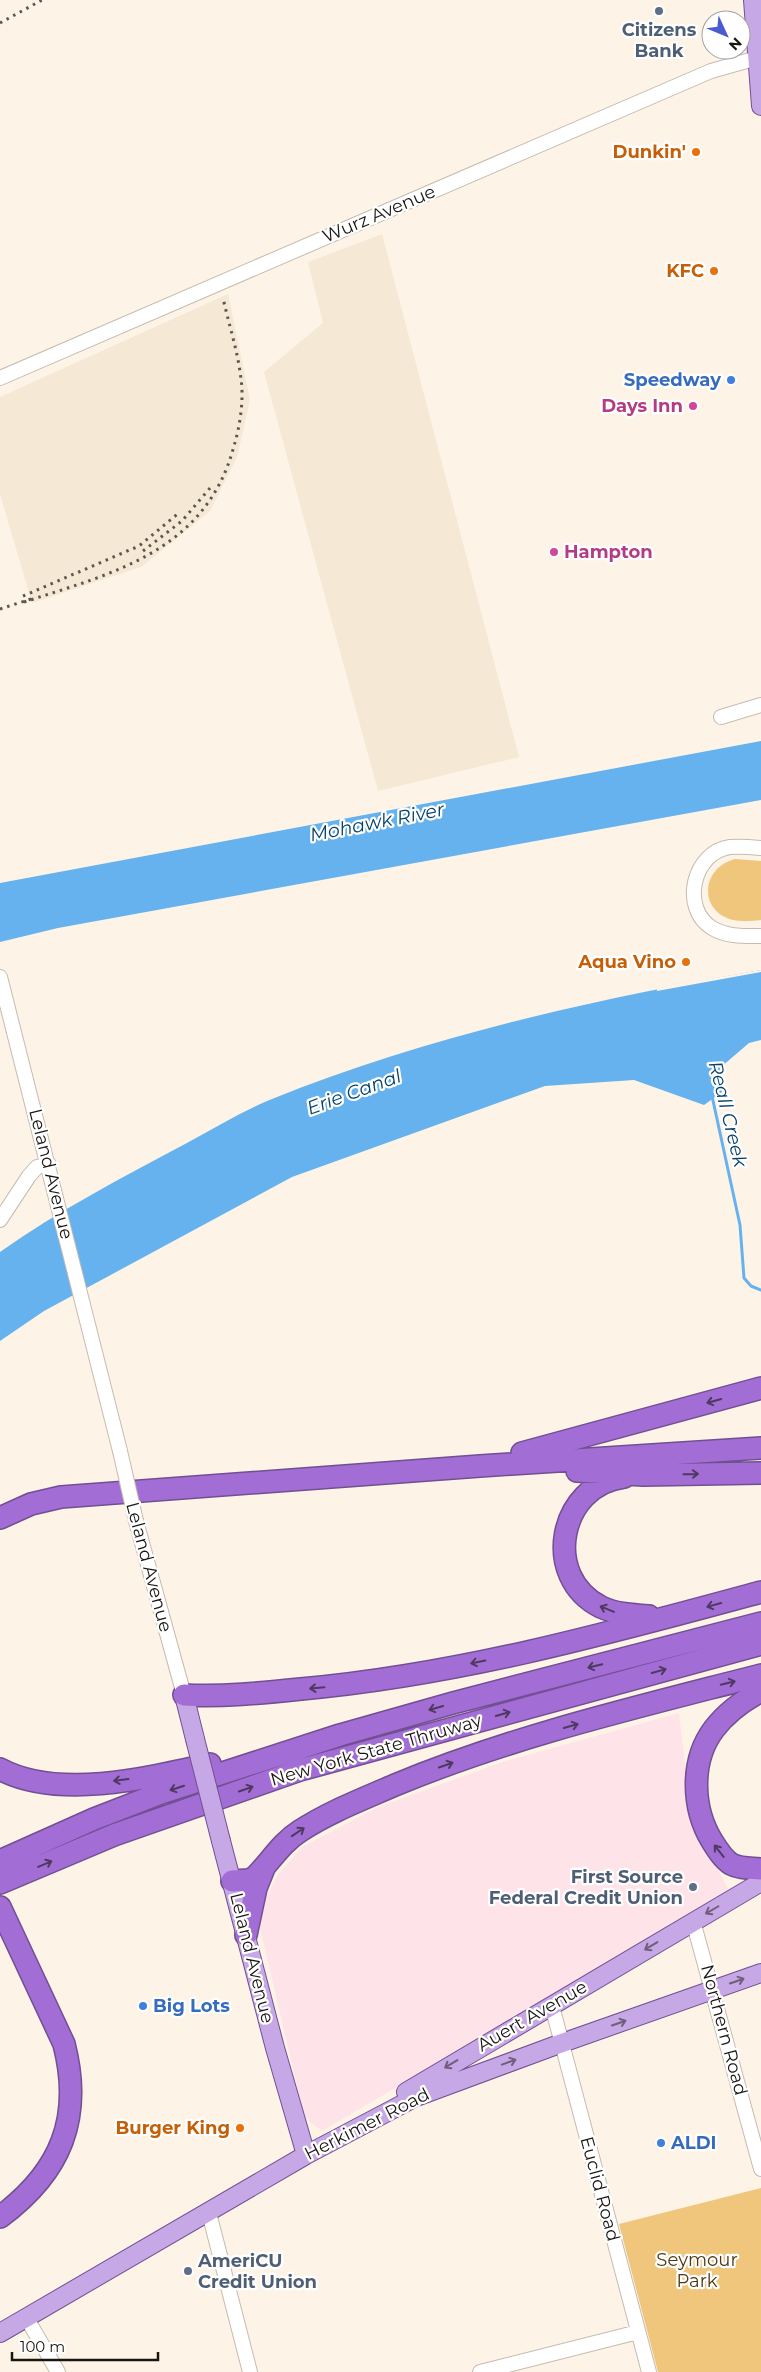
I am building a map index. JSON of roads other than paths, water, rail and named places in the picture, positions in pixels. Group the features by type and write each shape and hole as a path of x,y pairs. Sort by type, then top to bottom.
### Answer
{"highway":[{"path":"504,1457 556,1445 761,1388"},
{"path":"0,1504 31,1491 60,1484 761,1439"},
{"path":"0,1518 31,1504 60,1497 480,1466 761,1448"},
{"path":"480,1466 643,1474 761,1473"},
{"path":"643,1474 617,1478 603,1483 585,1496 572,1512 567,1524 564,1544 566,1563 573,1579 598,1606 613,1612 672,1616"},
{"path":"184,1695 273,1692 343,1686 412,1675 543,1649 761,1592"},
{"name":"New York State Thruway","path":"0,1861 94,1819 161,1793 340,1735 452,1703 761,1623"},
{"name":"New York State Thruway","path":"0,1884 114,1835 300,1770 761,1644"},
{"path":"246,1935 256,1888 265,1868 279,1848 300,1831 373,1795 426,1773 534,1737 642,1705 761,1675"},
{"path":"761,1691 731,1710 713,1730 703,1750 698,1768 696,1791 704,1828 718,1852 730,1863 740,1867 761,1869"},
{"path":"0,1769 20,1778 40,1782 70,1784 120,1781 180,1771 340,1735"},
{"path":"232,1881 249,1880 265,1868"},
{"path":"0,1907 5,1929 58,2048 64,2077 64,2102 59,2130 52,2148 33,2177 17,2195 0,2206"},
{"path":"0,2217 19,2203 52,2162 61,2144 72,2099 70,2068 64,2044 5,1929"}],"main road":[{"path":"753,0 759,58 761,106"},
{"name":"Leland Avenue","path":"184,1695 274,2048 306,2154"},
{"name":"Auert Avenue","path":"306,2154 436,2073 761,1882"},
{"name":"Herkimer Road","path":"0,2333 306,2154 416,2097 761,1973"}],"street":[{"name":"Wurz Avenue","path":"0,378 711,71 759,58"},
{"path":"721,717 761,705"},
{"path":"761,848 730,847 710,856 696,878 694,888 695,902 698,909 702,918 711,927 727,934 761,936"},
{"name":"Leland Avenue","path":"0,977 88,1318 136,1521 184,1695"},
{"path":"0,1220 29,1176 37,1167 48,1164"},
{"name":"Northern Road","path":"693,1921 761,2169"},
{"name":"Euclid Road","path":"552,2006 648,2372"},
{"path":"209,2212 250,2372"},
{"path":"26,2317 58,2372"},
{"path":"480,2372 638,2332"}],"water":[{"name":"Mohawk River","path":"761,741 761,800 58,928 0,942 0,883"},
{"name":"Erie Canal","path":"761,970 761,1040 749,1043 721,1067 722,1092 704,1105 634,1080 545,1086 292,1177 44,1311 0,1341 0,1252 90,1195 250,1109 331,1077 391,1056 452,1038 575,1007"}],"waterway":[{"name":"Reall Creek","path":"712,1096 740,1225 744,1278 751,1286 761,1290"}],"railway":[{"path":"0,23 42,0"},
{"path":"24,602 123,568 152,552 179,534 202,511 221,482 238,430 242,396 240,369 223,298"},
{"path":"143,551 182,521 210,488"},
{"path":"23,596 139,546 180,512"},
{"path":"0,609 31,599"}],"place":[{"name":"Citizens Bank","path":"659,11"},
{"name":"Dunkin'","path":"696,152"},
{"name":"KFC","path":"714,271"},
{"name":"Speedway","path":"731,380"},
{"name":"Days Inn","path":"693,406"},
{"name":"Hampton","path":"554,552"},
{"name":"Aqua Vino","path":"686,962"},
{"name":"First Source Federal Credit Union","path":"693,1887"},
{"name":"Big Lots","path":"143,2006"},
{"name":"Burger King","path":"240,2128"},
{"name":"ALDI","path":"661,2143"},
{"name":"AmeriCU Credit Union","path":"188,2271"}],"park label":[{"name":"Seymour Park","path":"697,2270"}]}
